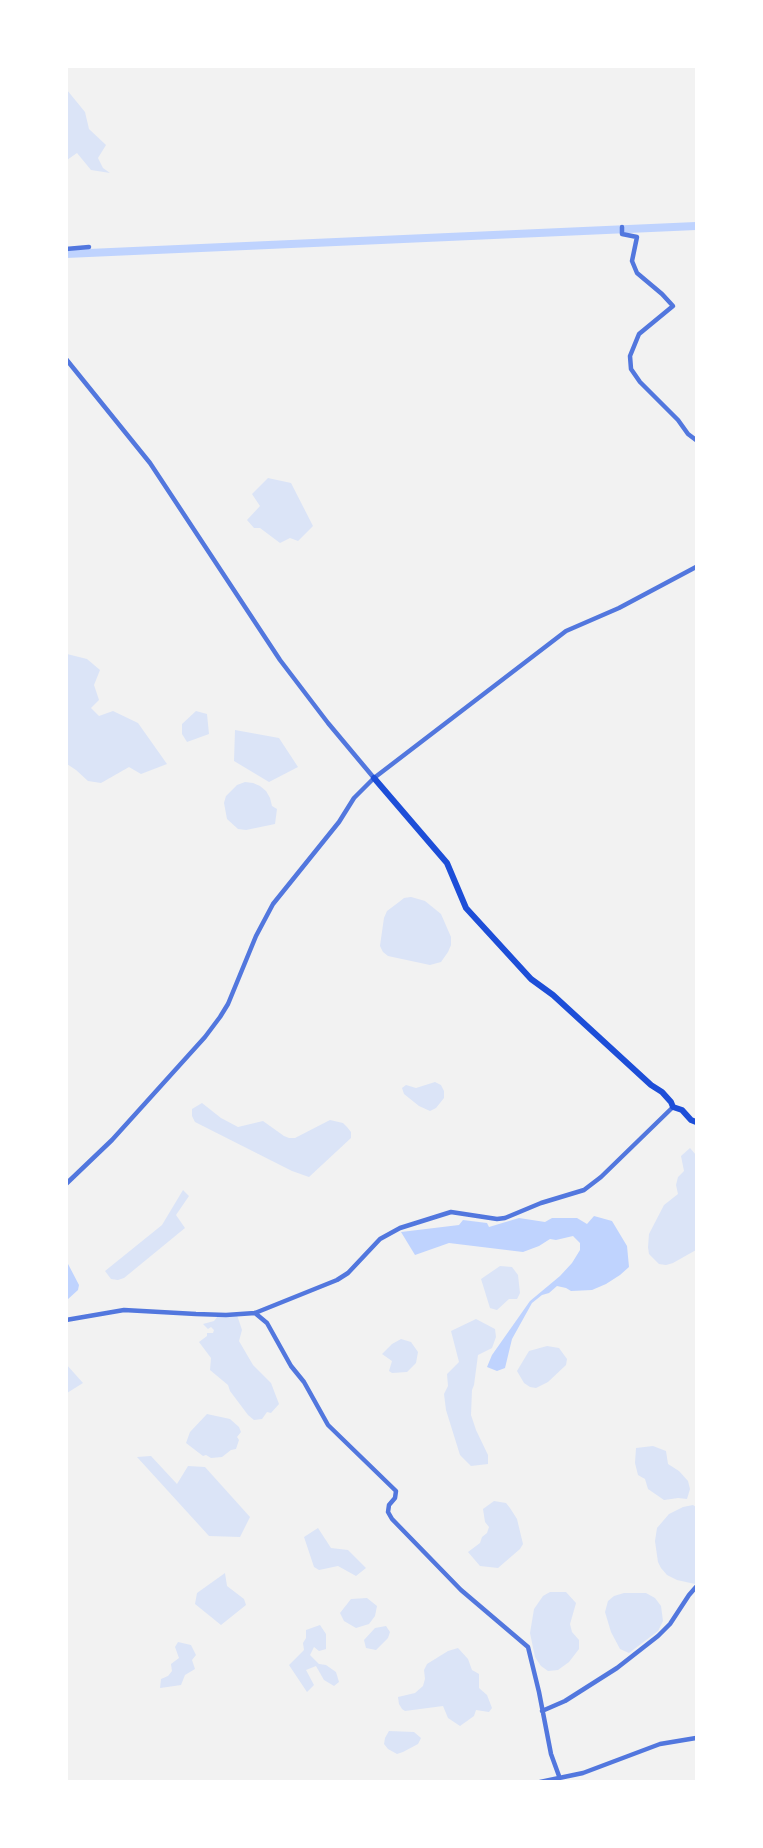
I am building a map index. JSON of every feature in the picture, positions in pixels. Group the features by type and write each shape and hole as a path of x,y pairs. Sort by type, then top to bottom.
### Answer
{"main road":[{"path":"374,778 447,863 466,908 531,979 553,995 662,1093 673,1107 682,1110 696,1122"}],"street":[{"path":"622,231 637,237 632,261 638,272 673,306 639,334 630,356 631,369 640,382 696,440"},
{"path":"66,249 89,247"},
{"path":"66,359 150,463 280,660 374,778"},
{"path":"66,1184 112,1140 212,1027 228,1004 256,936 274,904 339,822 354,798 374,778 566,631 619,608 696,567"},
{"path":"66,1320 124,1310 226,1315 255,1313 337,1280 348,1273 380,1239 400,1228 451,1212 505,1218 541,1203 584,1190 673,1107"},
{"path":"255,1313 267,1323 328,1425 396,1491 387,1513 461,1590 528,1647 551,1754 559,1776"},
{"path":"542,1711 565,1701 617,1668 658,1636 670,1624 696,1587"},
{"path":"540,1782 583,1773 660,1744 696,1738"}],"shaded area":[{"path":"67,90 85,112 89,129 106,145 98,158 103,168 110,173 91,170 77,153 67,160"},
{"path":"268,478 291,483 313,526 298,541 290,538 280,543 260,528 254,528 247,520 260,506 252,494"},
{"path":"67,654 87,659 100,670 94,685 99,700 91,708 99,716 113,711 138,723 167,764 141,774 129,767 101,783 88,781 67,764"},
{"path":"196,711 207,714 209,734 187,742 182,734 182,724"},
{"path":"235,730 279,738 298,767 269,782 234,761"},
{"path":"245,782 260,786 266,791 272,806 277,809 275,824 246,830 238,829 227,819 224,803 226,796 237,785"},
{"path":"404,898 425,901 441,914 451,937 451,945 441,962 430,965 388,956 380,946 387,911"},
{"path":"435,1082 441,1085 444,1098 430,1111 404,1094 402,1088 406,1085 416,1088"},
{"path":"202,1103 238,1127 263,1121 284,1136 295,1138 330,1120 343,1123 351,1132 351,1138 309,1177 195,1122 192,1109"},
{"path":"690,1148 696,1155 696,1250 673,1263 659,1264 649,1254 649,1234 664,1205 678,1194 678,1177 684,1171 681,1156"},
{"path":"183,1190 189,1196 176,1215 185,1228 124,1278 111,1279 105,1271 162,1225"},
{"path":"500,1266 512,1267 518,1275 520,1293 517,1299 509,1299 497,1310 490,1308 481,1279"},
{"path":"237,1315 242,1330 239,1341 253,1365 271,1383 279,1404 262,1419 254,1420 248,1415 228,1385 210,1370 211,1358 199,1342 214,1330 203,1324 214,1321 218,1316"},
{"path":"476,1319 495,1329 496,1337 492,1348 478,1355 472,1390 471,1415 488,1455 488,1464 471,1466 460,1455 446,1410 444,1394 448,1386 447,1374 459,1362 451,1331"},
{"path":"401,1339 411,1342 418,1352 416,1363 407,1372 392,1373 389,1371 392,1361 382,1354"},
{"path":"547,1346 559,1348 567,1359 566,1365 548,1382 536,1388 530,1387 524,1383 517,1371 529,1351"},
{"path":"66,1364 83,1383 67,1393 66,1393"},
{"path":"207,1414 230,1419 241,1432 237,1437 239,1440 236,1449 222,1457 203,1456 186,1443 190,1432"},
{"path":"653,1446 666,1451 668,1464 688,1481 690,1489 687,1499 664,1500 648,1489 645,1479 638,1475 635,1463 636,1448"},
{"path":"151,1456 177,1484 188,1466 205,1467 250,1517 240,1537 209,1536 137,1457"},
{"path":"494,1501 506,1503 510,1508 517,1519 523,1544 498,1568 480,1566 468,1552 480,1543 487,1533 489,1527 485,1522 483,1509"},
{"path":"693,1505 696,1507 695,1584 667,1575 658,1562 655,1541 657,1528 669,1514"},
{"path":"318,1528 331,1548 348,1550 366,1568 356,1576 338,1566 319,1570 314,1567 304,1537"},
{"path":"225,1573 227,1586 244,1599 246,1605 221,1625 195,1604 197,1593"},
{"path":"550,1592 566,1592 576,1603 570,1624 572,1632 579,1640 579,1649 569,1662 558,1670 548,1671 535,1657 530,1633 534,1609 543,1596"},
{"path":"624,1593 646,1593 655,1598 661,1606 663,1621 658,1631 629,1653 620,1649 605,1612 608,1601"},
{"path":"367,1598 377,1606 375,1616 369,1624 356,1628 344,1621 340,1613 351,1599"},
{"path":"320,1625 326,1634 326,1649 319,1651 314,1647 310,1655 319,1664 336,1672 339,1682 334,1686 324,1680 316,1666 306,1670 314,1685 307,1692 289,1665 304,1650 306,1630"},
{"path":"386,1626 390,1632 388,1638 376,1650 366,1648 364,1640 375,1628"},
{"path":"178,1642 191,1645 196,1655 192,1660 195,1669 185,1675 181,1685 160,1688 161,1679 168,1676 172,1671 171,1664 179,1658 175,1647"},
{"path":"458,1648 468,1659 472,1670 479,1674 479,1688 487,1695 492,1708 489,1712 476,1710 474,1716 460,1726 448,1718 443,1706 405,1711 402,1709 398,1697 415,1693 423,1686 427,1664"},
{"path":"389,1731 414,1732 421,1738 418,1744 397,1754 384,1744"}],"water":[{"path":"594,1216 612,1221 627,1246 629,1267 606,1284 592,1290 571,1291 557,1286 542,1295 532,1303 512,1339 505,1368 497,1371 487,1367 492,1355 530,1301 572,1263 580,1250 580,1243 573,1236 550,1239 523,1252 449,1243 415,1255 401,1232 459,1225 463,1220 487,1223 489,1227 519,1218 545,1222 552,1218 577,1218 587,1224"},
{"path":"67,1262 79,1285 78,1290 67,1300"}],"waterway":[{"path":"66,254 696,226"}]}
